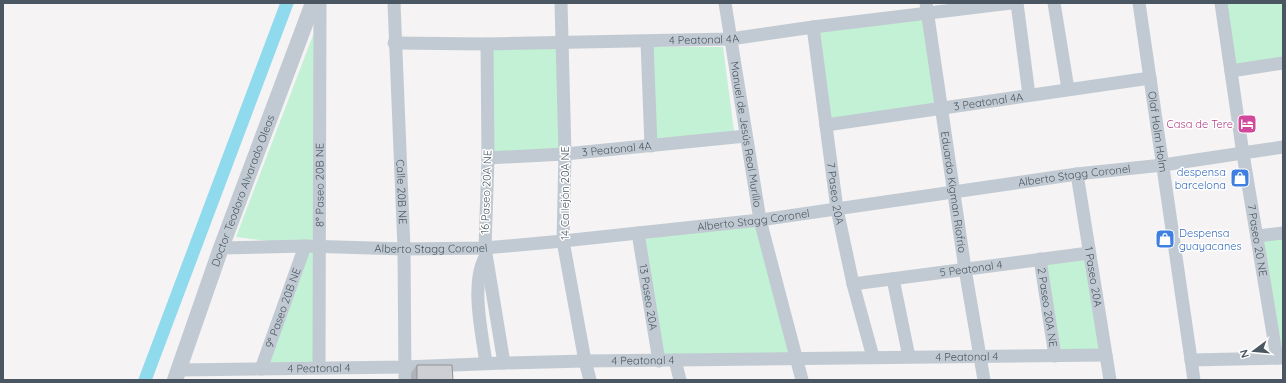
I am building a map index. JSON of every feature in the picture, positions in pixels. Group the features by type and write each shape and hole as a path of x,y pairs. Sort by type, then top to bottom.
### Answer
{"street":[{"name":"Doctor Teodoro Alvarado Oleas","path":"177,375 221,248 313,3"},
{"name":"8° Paseo 20B NE","path":"319,368 320,3"},
{"name":"Calle 20B NE","path":"394,3 394,43 404,249 405,374"},
{"name":"14 Callejón 20A NE","path":"561,3 566,154 563,241 585,361 590,380"},
{"name":"Manuel de Jesús Real Murillo","path":"725,3 760,220 802,380"},
{"name":"4 Peatonal 4A","path":"394,43 487,44 647,42 730,39 927,8 1011,3"},
{"path":"1018,3 1029,95"},
{"path":"1054,3 1068,89"},
{"name":"Olaf Holm Holm","path":"1139,3 1194,380"},
{"name":"7 Paseo 20 NE","path":"1221,3 1243,154 1280,358"},
{"name":"Eduardo Kigman Riofrio","path":"927,8 965,269 984,380"},
{"name":"7 Paseo 20A","path":"812,27 837,209 853,284 873,357"},
{"path":"647,42 650,146"},
{"name":"16 Paseo 20A NE","path":"487,44 488,158 485,251 504,362"},
{"path":"1232,71 1283,63"},
{"name":"3 Peatonal 4A","path":"826,125 1150,78"},
{"name":"3 Peatonal 4A","path":"488,158 566,154 746,136"},
{"name":"Alberto Stagg Coronel","path":"221,248 305,246 485,251 760,220 1077,174 1163,165 1283,147"},
{"name":"1 Paseo 20A","path":"1077,174 1110,380"},
{"path":"1257,236 1283,232"},
{"name":"13 Paseo 20A","path":"638,233 658,361"},
{"name":"9° Paseo 20B NE","path":"261,369 305,246"},
{"path":"485,251 481,264 477,296 486,363"},
{"name":"5 Peatonal 4","path":"853,284 1089,253"},
{"name":"2 Paseo 20A NE","path":"1040,259 1055,356"},
{"path":"893,279 910,357"},
{"name":"4 Peatonal 4","path":"177,375 261,369 319,368 405,374 504,362 1106,355"},
{"path":"1191,360 1280,358"},
{"path":"676,360 680,380"}],"green space":[{"path":"1221,3 1283,3 1283,64 1231,71"},
{"path":"928,13 941,109 826,125 813,27"},
{"path":"320,17 319,367 261,368 305,247 314,247 236,237"},
{"path":"562,43 565,154 488,158 487,44"},
{"path":"645,47 723,47 734,131 651,141"},
{"path":"760,220 797,359 659,361 638,233"},
{"path":"1283,238 1283,354 1263,241"},
{"path":"1089,253 1106,355 1055,356 1040,259"}],"building":[{"path":"417,365 452,365 453,380 417,380"}],"waterway":[{"path":"145,380 287,3"}],"place":[{"name":"Casa de Tere","path":"1247,124"},
{"name":"despensa barcelona","path":"1240,178"},
{"name":"Despensa guayacanes","path":"1165,239"}]}
